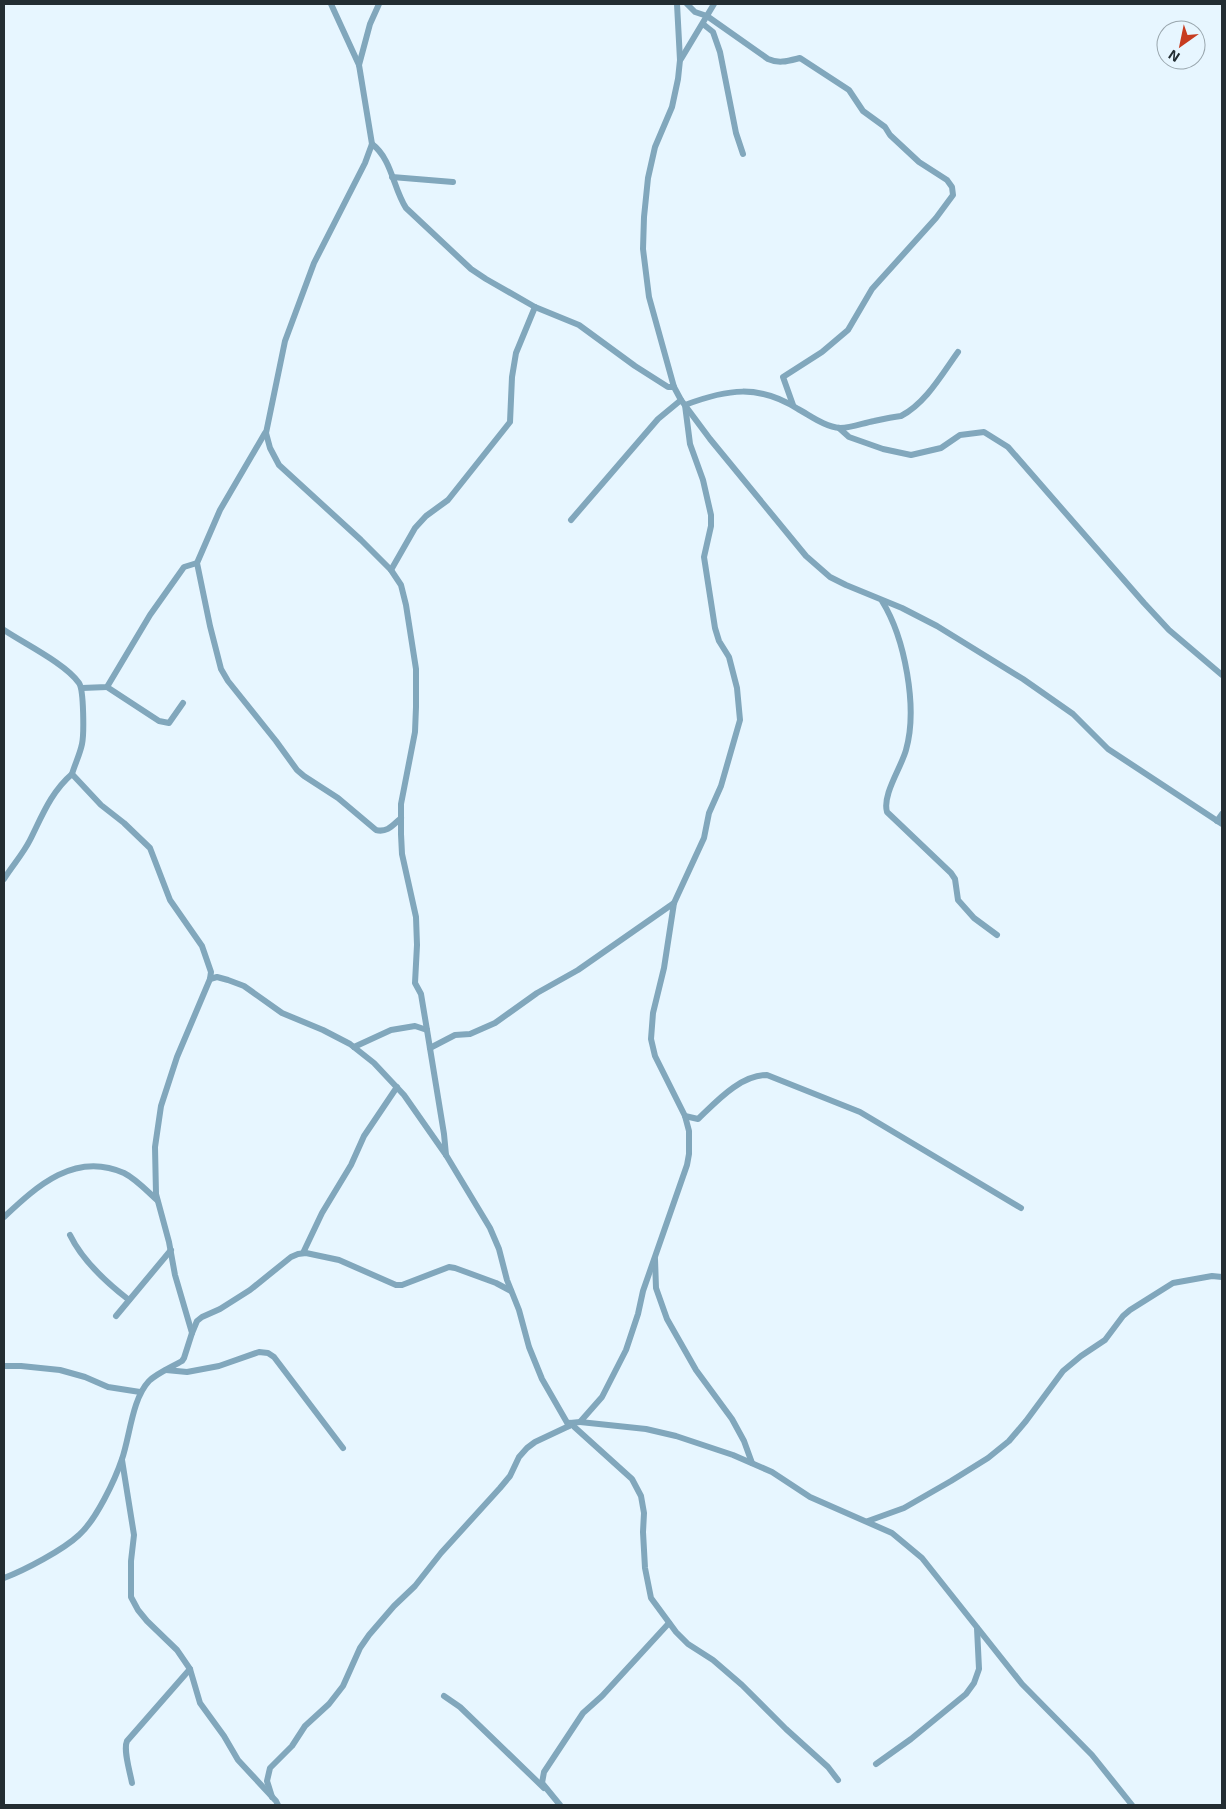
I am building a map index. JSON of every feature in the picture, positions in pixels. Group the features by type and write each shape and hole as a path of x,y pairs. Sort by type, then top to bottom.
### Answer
{"street":[{"path":"331,4 359,66 372,144 365,163 324,241 288,330 278,368 266,433 220,510 198,563 210,626 222,673 297,770 338,798 376,830 381,832 387,830 400,818"},
{"path":"359,66 370,24 379,4"},
{"path":"677,4 680,60 678,79 672,107 655,147 648,178 643,250 649,297 674,387 683,402 710,439 806,556 830,577 902,608 936,626 1023,679 1073,714 1108,749 1220,822 1222,814"},
{"path":"687,4 695,12 707,16 768,59 775,62 786,62 800,58 850,90 863,111 885,127 890,135 919,162 947,180 952,187 953,195 936,218 872,289 848,330 822,352 783,377 793,405"},
{"path":"680,60 714,4"},
{"path":"703,24 713,32 720,52 736,133 743,154"},
{"path":"372,144 383,155 400,198 406,208 471,269 535,307 579,325 594,334 635,366 668,387 674,387"},
{"path":"392,177 453,182"},
{"path":"391,570 415,528 426,516 448,500 510,422 512,417 512,377 516,353 535,307"},
{"path":"571,520 651,426 683,402 724,392 742,390 766,393 784,400 822,423 839,428 852,427 901,416 907,412 929,392 958,352"},
{"path":"580,1422 602,1397 626,1350 638,1314 643,1291 687,1165 689,1131 685,1116 655,1056 651,1039 653,1013 664,968 674,903 704,838 709,813 721,786 740,720 735,680 729,658 719,641 704,558 711,526 711,515 703,480 690,444 683,402"},
{"path":"839,428 850,437 883,449 911,455 941,448 960,435 984,432 1008,447 1144,603 1170,630 1222,675"},
{"path":"266,433 274,458 283,470 361,540 391,570 401,586 406,605 416,669 415,732 401,804 402,854 416,917 415,982 420,994 427,1030 446,1156"},
{"path":"107,687 150,614 184,567 198,563"},
{"path":"882,601 890,614 900,641 910,694 910,732 899,770 886,800 887,812 951,873 955,879 958,900 974,918 997,935"},
{"path":"4,630 72,675 82,688 82,744 72,774 65,780 46,805 30,840 4,879"},
{"path":"82,688 107,687 159,721 169,723 183,703"},
{"path":"72,774 101,805 124,823 150,848 170,900 202,946 210,972 210,979 177,1057 162,1106 155,1147 158,1200 171,1250 175,1275 192,1334"},
{"path":"430,1048 455,1035 470,1034 496,1023 537,993 578,970 674,903"},
{"path":"210,979 217,977 244,986 282,1014 323,1030 354,1047 404,1094 446,1156 490,1228 499,1249 506,1280 519,1310 529,1347 539,1371 569,1425 632,1479 641,1496 644,1513 643,1548 651,1598 669,1623 688,1644 713,1660 742,1685 828,1767 838,1780"},
{"path":"354,1047 391,1030 415,1026 427,1030"},
{"path":"685,1116 698,1119 738,1085 761,1075 767,1075 860,1112 1021,1208"},
{"path":"303,1253 322,1214 351,1165 364,1136 397,1087"},
{"path":"4,1217 54,1176 73,1168 111,1169 125,1174 158,1200"},
{"path":"70,1235 75,1246 111,1286 129,1300"},
{"path":"116,1316 171,1250"},
{"path":"4,1578 32,1565 81,1534 106,1495 122,1458 140,1392 150,1380 182,1361 197,1322 202,1317 220,1309 250,1290 291,1257 303,1253 339,1260 396,1285 449,1267 496,1283 511,1291"},
{"path":"655,1256 656,1288 667,1319 696,1370 732,1419 744,1441 752,1463"},
{"path":"868,1522 904,1508 988,1458 1009,1441 1062,1371 1105,1340 1122,1316 1130,1310 1173,1283 1212,1276 1222,1277"},
{"path":"166,1370 187,1372 219,1366 259,1352 268,1353 274,1357 344,1448"},
{"path":"4,1366 60,1370 85,1377 108,1387 140,1392"},
{"path":"272,1797 267,1781 270,1768 292,1746 305,1726 328,1704 343,1686 360,1648 369,1635 394,1606 415,1586 440,1553 500,1488 510,1476 519,1457 527,1448 569,1425 580,1422 646,1429 676,1436 752,1463 772,1472 810,1497 892,1533 922,1558 1036,1700 1092,1755 1132,1805"},
{"path":"122,1458 134,1535 131,1561 131,1597 138,1610 177,1650 190,1669 200,1703 207,1714 224,1736 238,1760 278,1805"},
{"path":"548,1792 542,1783 544,1772 584,1712 602,1696 669,1623"},
{"path":"876,1764 911,1740 966,1694 974,1682 978,1669 977,1627"},
{"path":"132,1783 128,1760 124,1750 127,1741 190,1669"},
{"path":"444,1696 460,1707 560,1805"}]}
